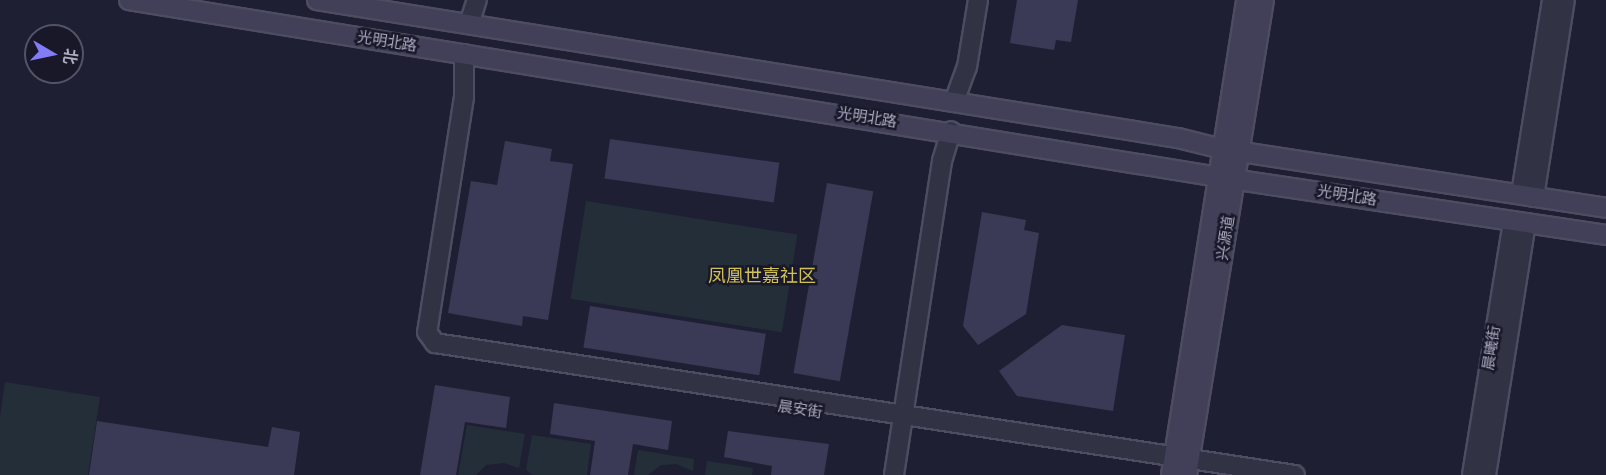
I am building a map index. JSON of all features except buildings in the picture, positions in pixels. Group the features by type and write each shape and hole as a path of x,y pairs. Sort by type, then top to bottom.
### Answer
{"main road":[{"name":"光明北路","path":"129,0 951,131 1227,178 1606,235"},
{"name":"光明北路","path":"317,0 954,102 1231,150 1606,207"},
{"name":"兴源道","path":"1179,465 1227,178 1246,0"},
{"name":"兴源道","path":"1231,150 1264,0"},
{"path":"464,54 469,24"}],"street":[{"path":"467,0 469,24"},
{"path":"469,24 477,0"},
{"path":"954,102 966,0"},
{"path":"954,102 967,67 978,0"},
{"path":"1528,196 1552,0"},
{"path":"1528,196 1565,0"},
{"name":"晨安街","path":"464,54 465,97 423,335 435,343 1179,465 1294,475"},
{"path":"894,475 907,422 953,166 951,131"},
{"name":"晨曦街","path":"1472,475 1519,222"},
{"name":"晨曦街","path":"1486,475 1519,222"},
{"path":"905,475 907,422"}],"shaded area":[{"path":"586,201 797,234 782,332 571,299"},
{"path":"5,382 100,397 88,475 0,475 0,417"},
{"path":"467,425 525,434 519,468 504,463 486,465 476,475 458,475"},
{"path":"532,435 591,444 587,475 533,475 526,470"},
{"path":"638,450 694,459 693,471 676,464 661,465 648,475 634,475"},
{"path":"707,461 753,468 752,475 705,475"}],"district":[{"name":"凤凰世嘉社区","path":"762,276"}]}
